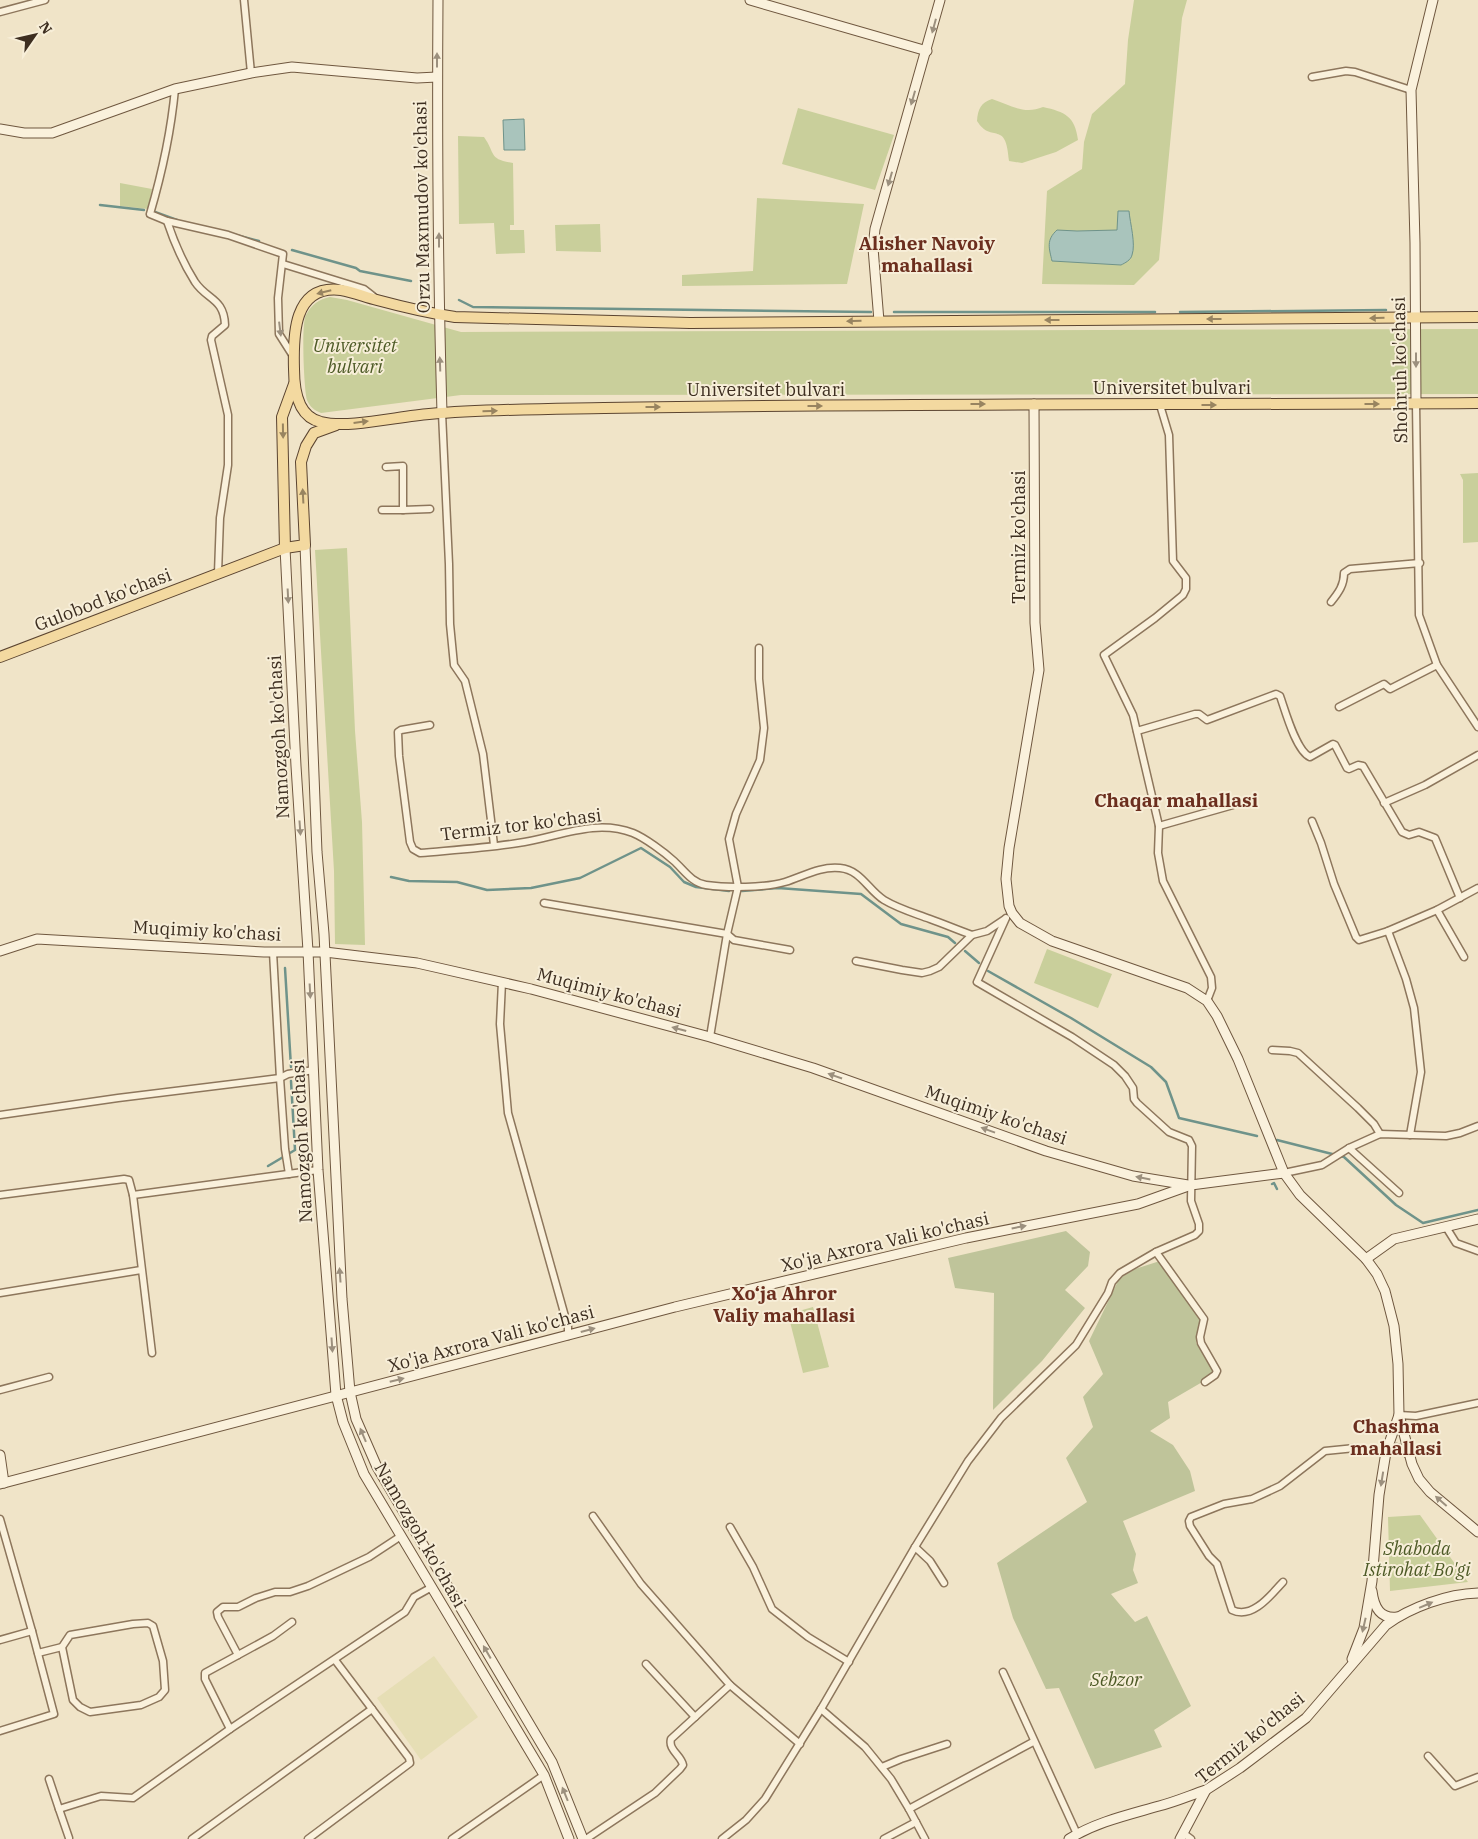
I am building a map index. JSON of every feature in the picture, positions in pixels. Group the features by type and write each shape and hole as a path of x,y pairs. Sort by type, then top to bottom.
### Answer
{"main road":[{"name":"Orzu Maxmudov ko'chasi","path":"438,0 439,315 442,413"},
{"path":"750,0 927,51"},
{"path":"879,321 873,248 876,229 940,0"},
{"name":"Shohruh ko'chasi","path":"1416,403 1411,90 1433,0"},
{"path":"0,129 24,133 52,133 175,89 250,73 292,67 417,78 437,77"},
{"name":"Universitet bulvari","path":"1478,317 690,323 455,317 419,312 339,290 321,292 312,296 305,303 297,319 293,338 294,384 303,414 316,422 338,424 442,413 603,408 1034,404 1478,404"},
{"name":"Namozgoh ko'chasi","path":"294,384 282,417 285,548 308,951 318,1170 336,1395 343,1422 364,1474 544,1775 569,1839"},
{"name":"Termiz ko'chasi","path":"1009,916 1006,889 1009,848 1039,670 1036,623 1034,404"},
{"name":"Namozgoh ko'chasi","path":"338,424 314,433 306,446 301,462 317,852 325,952 338,1248 350,1392 356,1419 377,1467 552,1762 585,1839"},
{"name":"Gulobod ko'chasi","path":"0,657 285,548 305,545"},
{"path":"296,763 313,764"},
{"path":"1009,916 1052,941 1187,988 1207,1001 1218,1016 1230,1041 1284,1173 1300,1195 1366,1259 1376,1274 1390,1308 1398,1364 1399,1415 1408,1453 1416,1472 1424,1486 1478,1532"},
{"name":"Muqimiy ko'chasi","path":"0,951 37,939 273,952 325,952 417,962 502,982 710,1037 813,1068 1046,1151 1133,1176 1191,1185"},
{"name":"Xo'ja Axrora Vali ko'chasi","path":"336,1395 675,1307 760,1288 898,1253 1138,1204 1191,1185 1284,1173"},
{"path":"1366,1259 1394,1239 1478,1219"},
{"path":"0,1454 1,1483 336,1395"},
{"path":"1349,1667 1364,1628 1372,1581 1379,1495 1386,1452 1399,1415"},
{"path":"1386,1452 1398,1447 1408,1453"},
{"path":"1372,1581 1373,1598 1380,1613 1387,1617 1400,1616"},
{"name":"Termiz ko'chasi","path":"1181,1836 1206,1790 1240,1768 1298,1725 1322,1700 1386,1625 1400,1616 1446,1597 1478,1593"},
{"path":"1073,1836 1120,1817 1206,1790"}],"street":[{"path":"0,12 45,0"},
{"path":"244,0 250,73"},
{"path":"1312,78 1346,71 1355,72 1411,90"},
{"path":"175,89 169,134 158,190 150,214 167,221 228,235 283,254 278,298 279,334 294,356"},
{"path":"167,221 174,243 196,284 218,303 224,316 224,325 212,336 211,340 228,415 228,465 220,518 218,573"},
{"path":"283,264 364,290 379,300"},
{"name":"Shohruh ko'chasi","path":"1416,403 1420,563 1419,615 1437,665 1478,728"},
{"path":"1160,405 1169,435 1172,561 1186,578 1186,589 1183,595 1163,612 1104,655 1133,714 1159,826 1158,853 1163,881 1210,977 1212,988 1207,1001"},
{"path":"442,413 450,624 454,665 465,681 483,754 494,845"},
{"path":"386,467 403,466 403,510"},
{"path":"382,510 430,510"},
{"path":"1331,602 1341,590 1344,572 1350,569 1420,563"},
{"path":"710,1037 727,934 738,887 729,839 736,814 760,760 764,728 759,679 759,648"},
{"path":"1339,708 1384,684 1390,689 1437,665"},
{"path":"1136,731 1195,714 1199,714 1207,720 1276,694 1280,696 1298,744 1307,756 1310,757 1333,744 1335,745 1347,768 1358,765 1362,766 1392,817 1405,834 1419,832 1435,838 1460,898"},
{"name":"Termiz tor ko'chasi","path":"430,725 398,732 410,842 413,849 420,853 519,843 562,832 596,828 620,829 642,838 673,860 696,882 704,885 738,887 784,882 817,870 842,868 863,878 882,899 899,909 972,936"},
{"path":"1384,803 1424,785 1478,755"},
{"path":"1159,826 1233,805"},
{"path":"1312,821 1334,884 1356,937 1359,940 1388,931 1437,910 1478,888"},
{"path":"544,903 727,934 734,940 790,950"},
{"path":"1437,910 1464,958"},
{"path":"856,961 922,972 939,967 972,936 987,931 1009,916"},
{"path":"722,1839 746,1820 765,1799 800,1744 915,1547 968,1461 1001,1418 1076,1345 1108,1293 1112,1282 1120,1273 1156,1252 1199,1232 1199,1224 1191,1201 1192,1146 1189,1140 1169,1132 1137,1103 1134,1099 1132,1088 1120,1069 1072,1037 977,982 1009,916"},
{"path":"1388,931 1406,979 1414,1008 1422,1072 1410,1135"},
{"path":"273,952 285,1149 289,1174"},
{"path":"502,982 500,1024 508,1113 568,1327 568,1336"},
{"path":"1272,1050 1290,1051 1298,1054 1358,1108 1374,1124 1380,1134"},
{"path":"0,1115 280,1078 314,1070"},
{"path":"1284,1173 1315,1168 1349,1148 1380,1134 1446,1136 1478,1126"},
{"path":"1349,1148 1399,1193"},
{"path":"133,1195 318,1170"},
{"path":"0,1195 124,1179 129,1180 133,1195 152,1352"},
{"path":"1446,1227 1456,1243 1478,1250"},
{"path":"1156,1252 1204,1319 1200,1337 1201,1343 1217,1371 1215,1376 1205,1382"},
{"path":"0,1293 142,1270"},
{"path":"0,1390 49,1376"},
{"path":"1399,1415 1416,1416 1478,1403"},
{"path":"1283,1582 1256,1609 1237,1612 1232,1610 1217,1564 1209,1556 1190,1526 1189,1521 1191,1518 1224,1504 1252,1499 1280,1486 1325,1451 1355,1448 1386,1452"},
{"path":"593,1516 641,1584 730,1685 800,1744"},
{"path":"0,1520 54,1714 0,1731"},
{"path":"730,1528 753,1567 772,1609 808,1637 849,1662"},
{"path":"238,1655 218,1617 217,1612 223,1607 238,1607 256,1598 275,1592 290,1592 308,1586 369,1557 401,1536"},
{"path":"915,1547 930,1562 944,1583"},
{"path":"59,1808 101,1796 133,1798 230,1729 405,1612 414,1597 432,1587"},
{"path":"230,1729 205,1679 205,1673 273,1636 292,1622"},
{"path":"38,1653 62,1646 70,1635 86,1631 148,1623 153,1626 163,1661 166,1690 159,1698 141,1705 90,1712 73,1700 62,1646"},
{"path":"0,1640 32,1631"},
{"path":"308,1839 410,1763 410,1758 335,1660"},
{"path":"646,1664 695,1717"},
{"path":"1003,1672 1073,1836"},
{"path":"585,1839 655,1793 680,1769 683,1765 682,1761 670,1744 671,1739 730,1685"},
{"path":"821,1709 865,1747 882,1767 909,1809 925,1839"},
{"path":"192,1839 372,1710"},
{"path":"909,1809 1033,1742"},
{"path":"882,1767 901,1758 947,1744"},
{"path":"1428,1756 1455,1786 1478,1777"},
{"path":"452,1839 544,1775"},
{"path":"49,1779 69,1838"},
{"path":"884,1839 916,1822"},
{"path":"1181,1836 1191,1839"}],"shaded area":[{"path":"434,1656 478,1717 421,1760 377,1698"}],"green space":[{"path":"1134,0 1187,0 1182,18 1159,260 1134,285 1042,284 1047,191 1082,169 1084,142 1092,114 1125,84 1128,40"},
{"path":"992,99 1023,110 1043,107 1063,113 1068,116 1074,125 1078,140 1056,152 1022,163 1009,161 1005,140 1002,136 983,128 977,121 981,107 985,102"},
{"path":"798,108 894,135 875,190 782,164"},
{"path":"458,136 484,137 496,157 513,163 514,225 510,225 510,230 524,230 525,253 496,254 494,223 459,224"},
{"path":"120,183 152,189 148,209 120,206"},
{"path":"757,198 864,204 847,284 682,286 682,275 753,271"},
{"path":"600,224 601,252 556,251 555,225"},
{"name":"Universitet bulvari","path":"330,297 461,332 1478,329 1478,394 461,395 321,413 312,408 307,400 304,371 304,321 310,308 322,299"},
{"path":"1478,473 1478,542 1463,543 1463,480 1460,474"},
{"path":"347,548 355,731 362,822 365,945 335,944 334,871 315,550"},
{"path":"1047,949 1112,974 1098,1008 1034,983"},
{"path":"1066,1231 1090,1252 1088,1266 1065,1290 1085,1308 1042,1361 993,1410 994,1293 955,1288 948,1258"},
{"name":"Sebzor","path":"1163,1260 1204,1317 1196,1343 1216,1374 1168,1402 1170,1418 1150,1431 1173,1445 1190,1471 1195,1491 1123,1521 1136,1554 1133,1570 1138,1583 1111,1594 1135,1622 1147,1616 1191,1706 1154,1730 1162,1747 1095,1769 1059,1688 1046,1689 1013,1618 997,1563 1087,1502 1066,1458 1093,1427 1083,1397 1103,1374 1089,1341 1119,1279 1135,1269"},
{"path":"813,1307 829,1367 803,1373 788,1314"},
{"name":"Shaboda Istirohat Bo'gi","path":"1420,1515 1468,1582 1390,1591 1388,1517"}],"water":[{"path":"524,119 525,150 504,150 503,120"},
{"path":"1118,211 1129,211 1133,250 1128,261 1121,265 1052,261 1049,248 1050,241 1057,230 1117,230"}],"waterway":[{"path":"100,205 144,210"},
{"path":"155,212 177,220"},
{"path":"236,235 259,241"},
{"path":"292,250 356,268 360,271 411,281"},
{"path":"459,300 473,307 871,312"},
{"path":"1180,312 1386,310"},
{"path":"894,312 1155,312"},
{"path":"391,877 409,881 457,882 487,890 531,888 580,878 641,848 670,867 684,882 696,887 729,891"},
{"path":"742,891 778,888 861,894 901,924 948,937 955,943"},
{"path":"965,951 979,963"},
{"path":"285,968 291,1067"},
{"path":"988,971 1071,1018 1151,1067 1166,1082 1179,1118 1257,1136"},
{"path":"268,1166 295,1150 291,1081"},
{"path":"1277,1140 1344,1157 1396,1205 1423,1223 1478,1210"},
{"path":"1272,1184 1274,1183 1277,1189"}],"district":[{"name":"Alisher Navoiy mahallasi","path":"927,254"},
{"name":"Chaqar mahallasi","path":"1176,800"},
{"name":"Xo‘ja Ahror Valiy mahallasi","path":"784,1304"},
{"name":"Chashma mahallasi","path":"1396,1437"}]}
